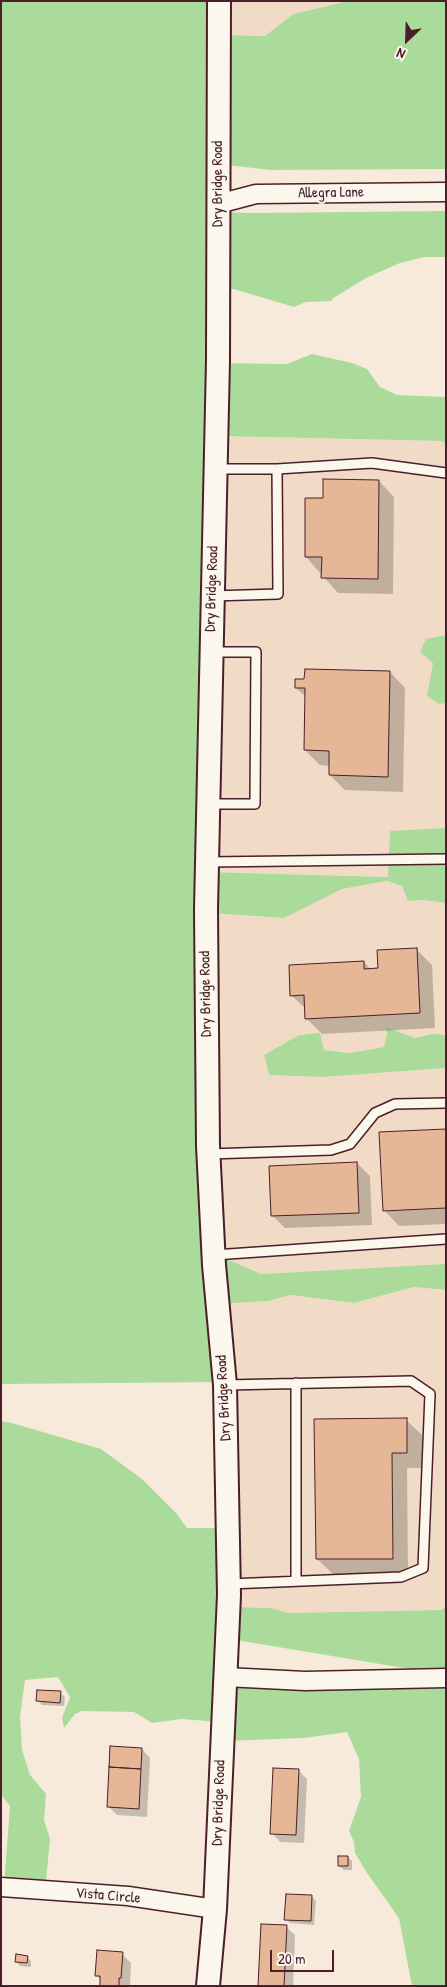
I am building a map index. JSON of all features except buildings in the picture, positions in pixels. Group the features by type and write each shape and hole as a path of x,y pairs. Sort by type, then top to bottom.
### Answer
{"street":[{"name":"Dry Bridge Road","path":"208,1986 215,1909 229,1584 225,1384 208,1154 206,862 215,470 219,1"},
{"name":"Allegra Lane","path":"218,204 256,194 446,192"},
{"path":"226,1677 305,1682 446,1678"},
{"name":"Vista Circle","path":"1,1886 128,1896 215,1909"}],"lane":[{"path":"215,470 277,469 372,463 446,473"},
{"path":"212,596 278,594 277,469"},
{"path":"207,804 255,804 256,652 210,652"},
{"path":"206,862 446,859"},
{"path":"208,1154 331,1150 350,1144 375,1113 395,1104 446,1103"},
{"path":"214,1255 446,1239"},
{"path":"225,1384 411,1381 430,1394 423,1568 401,1577 229,1584"},
{"path":"296,1383 296,1581"}],"shaded area":[{"path":"220,1 348,1 293,14 266,36 222,35"},
{"path":"219,436 441,441 446,444 446,635 426,639 434,663 439,704 446,703 446,828 390,831 388,877 207,872"},
{"path":"387,881 402,886 408,901 423,900 446,903 446,1035 432,1034 415,1038 387,1027 384,1047 349,1053 324,1050 320,1033 300,1035 264,1056 269,1075 323,1077 446,1068 446,1264 261,1274 224,1258 216,1259 214,914 284,918 342,889"},
{"path":"414,1287 446,1290 446,1606 441,1610 288,1613 271,1608 231,1607 219,1304 269,1301 290,1295 354,1303"}],"green space":[{"path":"1,1 220,1 222,35 265,36 293,14 348,1 446,1 446,169 271,170 218,164 220,212 446,211 446,257 424,257 400,263 366,278 332,299 332,301 306,302 294,307 234,289 219,290 217,363 287,364 312,354 352,363 367,369 380,387 397,395 446,397 446,444 441,441 219,436 207,872 388,877 390,831 446,828 446,903 423,900 408,901 402,886 387,881 342,889 284,918 208,913 224,1258 261,1274 446,1264 446,1290 414,1287 354,1303 290,1295 269,1301 219,1304 219,1382 1,1384"},
{"path":"446,635 446,703 439,704 427,696 433,663 420,652 426,639"},
{"path":"386,1027 415,1038 432,1034 446,1035 446,1068 323,1077 269,1075 264,1055 299,1035 320,1033 324,1050 349,1053 384,1047 387,1034"},
{"path":"1,1421 101,1449 142,1479 176,1513 187,1528 228,1528 231,1607 271,1608 288,1613 441,1610 446,1606 446,1675 230,1639 226,1677 446,1681 446,1986 412,1986 399,1918 355,1853 354,1842 349,1831 361,1797 359,1759 347,1732 304,1738 224,1741 221,1722 181,1719 152,1723 134,1712 82,1711 75,1714 64,1728 62,1718 70,1697 58,1677 25,1680 20,1717 22,1750 30,1775 46,1794 44,1820 50,1839 45,1891 4,1886 10,1806 1,1795"}]}
